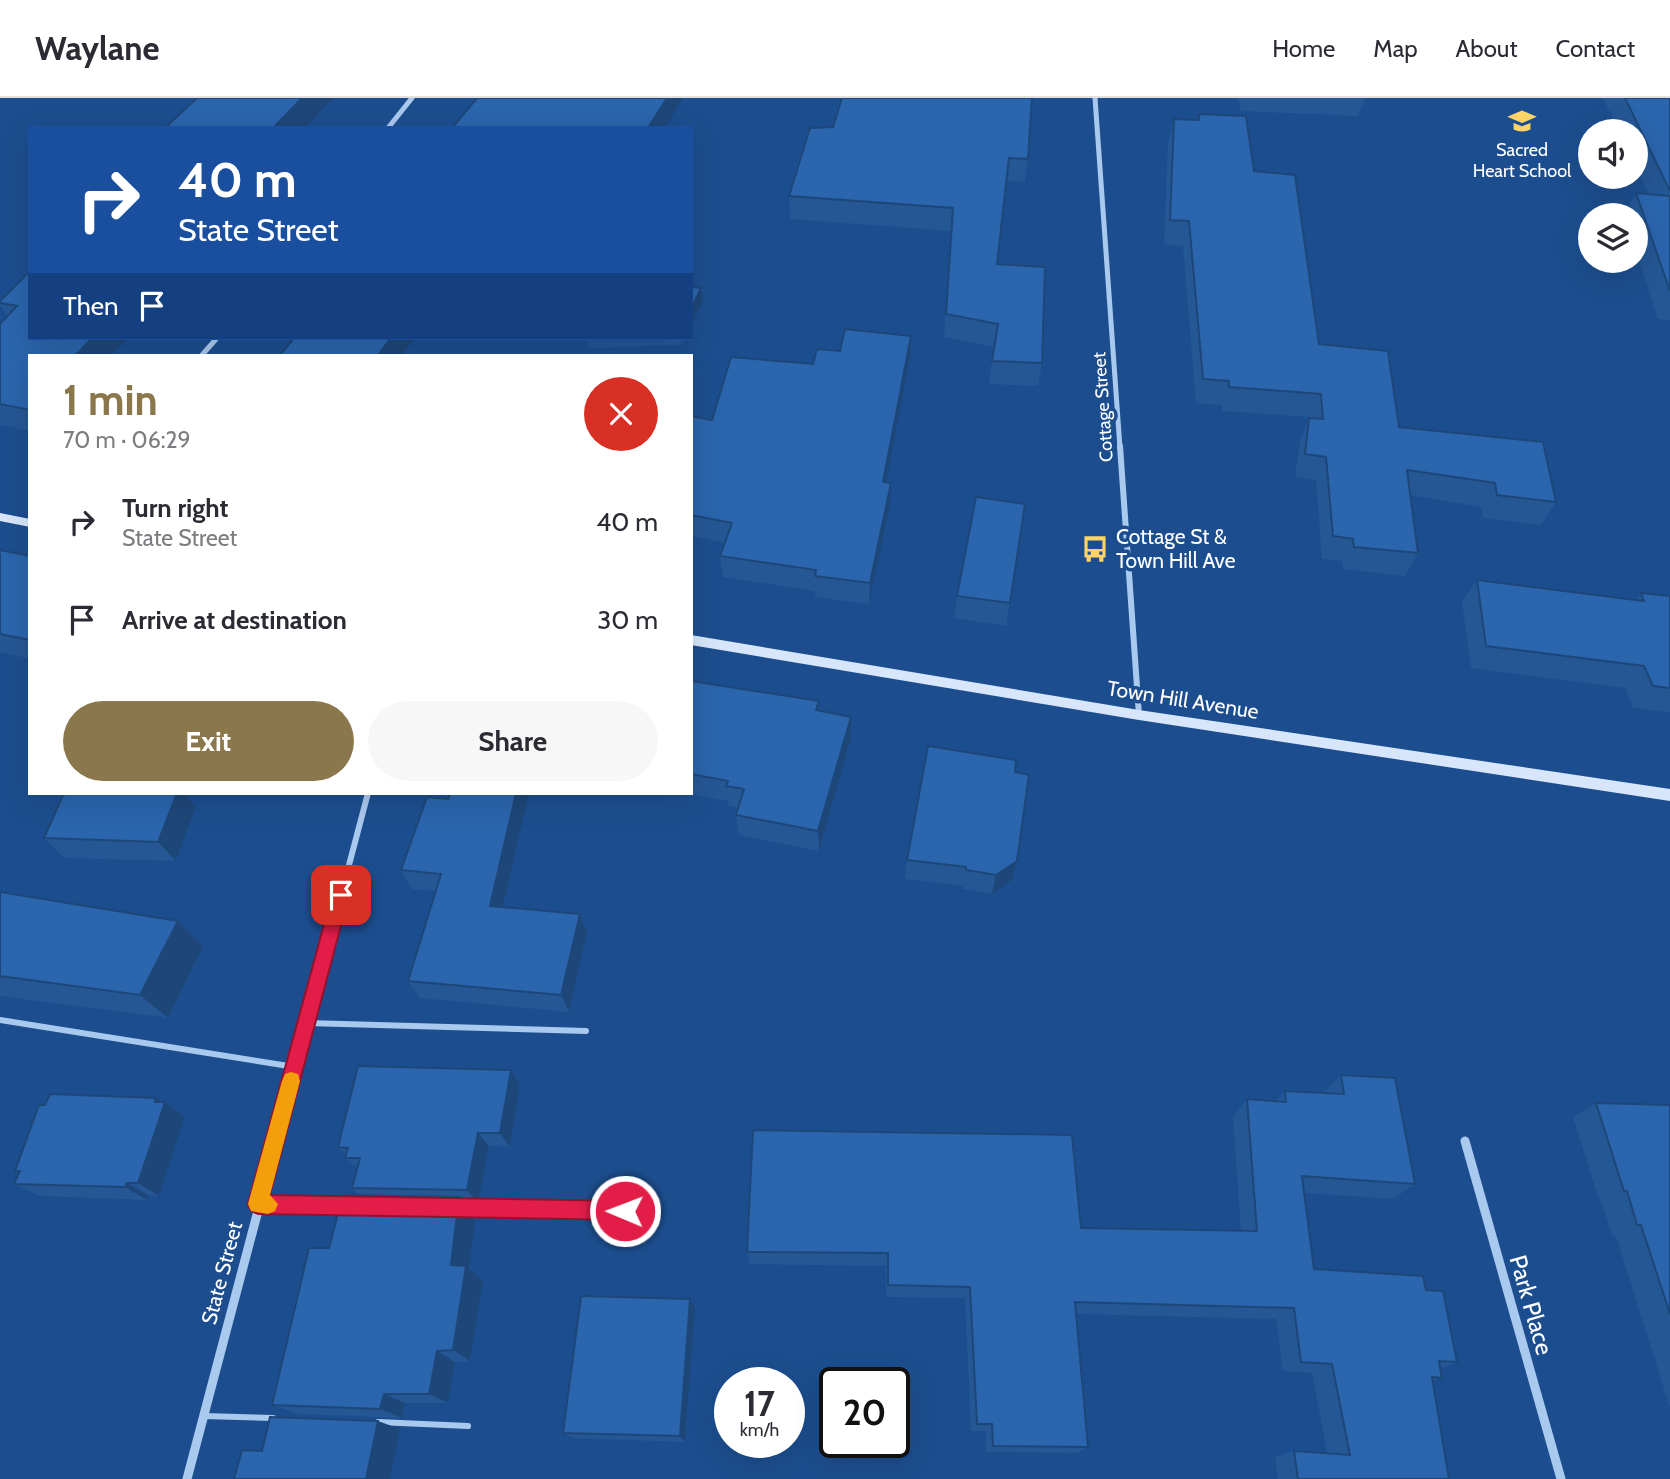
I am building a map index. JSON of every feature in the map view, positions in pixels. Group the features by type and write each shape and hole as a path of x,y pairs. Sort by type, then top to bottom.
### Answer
{"street":[{"path":"390,126 412,98"},
{"name":"Cottage Street","path":"1095,98 1139,715"},
{"path":"203,354 215,340"},
{"path":"0,517 28,523"},
{"name":"Town Hill Avenue","path":"693,640 1139,715 1670,795"},
{"name":"State Street","path":"187,1479 367,795"},
{"name":"Park Place","path":"1465,1140 1560,1479"}],"lane":[{"path":"0,1020 295,1067"},
{"path":"307,1023 586,1031"},
{"path":"258,1204 353,1206"},
{"path":"448,1208 625,1211"},
{"path":"203,1416 287,1419"},
{"path":"370,1422 468,1426"}],"building":[{"path":"197,98 302,98 275,126 167,126"},
{"path":"477,98 667,98 649,126 454,126"},
{"path":"842,98 1032,98 1028,159 1009,158 997,264 1045,267 1042,363 992,361 998,324 946,314 953,208 789,196 810,128 833,127"},
{"path":"1625,98 1670,98 1670,191 1648,146 1648,119 1635,119"},
{"path":"1199,114 1246,116 1254,171 1295,175 1319,344 1388,351 1399,427 1543,442 1556,502 1497,495 1495,483 1407,470 1418,553 1354,547 1353,539 1333,536 1326,457 1305,454 1309,418 1323,419 1321,394 1229,387 1229,381 1203,379 1189,221 1170,220 1174,119 1199,120"},
{"path":"1636,193 1670,196 1670,291 1648,228 1648,203 1639,203"},
{"path":"28,273 28,340 90,340 77,354 28,354 28,410 0,404 0,324 17,306 0,301"},
{"path":"693,287 701,288 693,305"},
{"path":"845,329 911,336 883,482 891,483 870,583 815,576 816,570 720,556 732,523 693,515 693,416 712,420 731,357 813,364 817,349 840,351"},
{"path":"292,340 389,340 379,354 281,354"},
{"path":"976,497 1025,504 1010,603 957,596"},
{"path":"0,550 28,556 28,640 0,634"},
{"path":"1477,580 1644,601 1641,593 1670,596 1670,688 1653,686 1644,666 1486,646"},
{"path":"693,681 819,701 816,710 851,717 818,831 736,815 744,789 726,786 728,781 693,774"},
{"path":"928,746 1016,760 1015,772 1029,775 1017,861 996,875 966,870 966,867 907,860"},
{"path":"63,795 176,795 158,842 44,838"},
{"path":"450,795 516,795 490,906 580,914 561,995 408,981 441,874 401,870 427,797 448,799"},
{"path":"0,892 178,921 140,995 0,976"},
{"path":"358,1066 511,1070 500,1133 478,1133 467,1190 352,1188 360,1158 345,1158 348,1148 338,1147"},
{"path":"1341,1075 1395,1078 1415,1184 1302,1176 1314,1269 1423,1276 1426,1290 1443,1291 1457,1362 1439,1361 1442,1378 1432,1377 1449,1479 1298,1479 1294,1451 1350,1455 1332,1364 1301,1362 1294,1308 1075,1302 1088,1447 993,1446 992,1424 977,1424 970,1287 888,1285 888,1253 747,1252 753,1130 1072,1135 1081,1228 1257,1231 1247,1099 1286,1102 1285,1091 1344,1094"},
{"path":"50,1094 156,1098 155,1102 165,1102 138,1183 127,1183 125,1187 14,1184 20,1171 15,1171 39,1105 45,1105"},
{"path":"1596,1103 1670,1105 1670,1314 1641,1225 1637,1225 1627,1191 1624,1191"},
{"path":"343,1195 459,1197 451,1265 466,1266 453,1350 437,1351 429,1394 384,1394 380,1409 272,1405 309,1248 329,1248"},
{"path":"581,1296 690,1299 680,1436 563,1433"},
{"path":"270,1417 378,1421 366,1479 234,1479 242,1450 262,1451"}],"slow traffic":[{"path":"268,1204 258,1204 291,1081"}],"place":[{"name":"Sacred Heart School","path":"1522,121"},
{"name":"Cottage St & Town Hill Ave","path":"1095,549"}],"route":[{"path":"341,895 258,1204 625,1211"}]}
